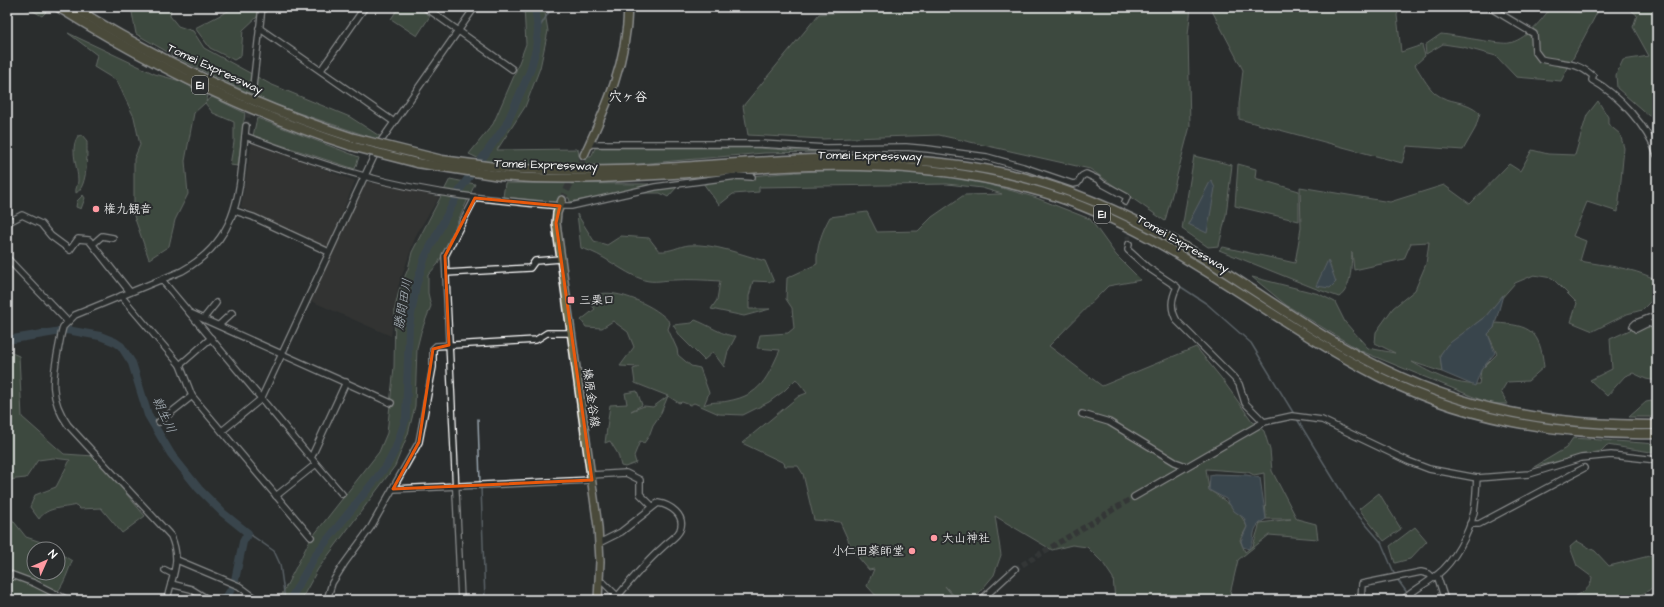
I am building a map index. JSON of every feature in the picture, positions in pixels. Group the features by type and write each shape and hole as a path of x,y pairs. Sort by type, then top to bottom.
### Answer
{"highway":[{"name":"Tomei Expressway","path":"58,7 135,52 216,93 277,119 417,163 552,179 616,178 785,168 858,166 937,170 998,180 1066,200 1132,228 1187,258 1314,340 1352,362 1390,382 1429,398 1480,415 1534,427 1582,433 1657,434"},
{"name":"Tomei Expressway","path":"73,7 142,47 217,85 353,142"},
{"name":"Tomei Expressway","path":"501,172 599,170 776,160 868,157 944,162 996,171 1033,180 1073,194 1136,221 1193,252 1353,352 1384,369 1434,391 1484,407 1535,418 1584,424 1657,425"}],"main road":[{"path":"584,155 615,83 626,41 628,7"},
{"name":"榛原金谷線","path":"561,203 556,224 599,543 598,600"}],"street":[{"path":"253,86 262,7"},
{"path":"425,7 512,69"},
{"path":"222,431 261,399 380,141 475,7"},
{"path":"1490,7 1534,34 1535,51 1542,59 1573,63 1584,68 1594,76 1592,80 1604,87 1634,116 1657,155"},
{"path":"321,70 363,8"},
{"path":"259,28 394,122"},
{"path":"167,600 177,560 176,547 171,536 68,425 58,408 53,385 61,335 63,327 81,312 182,271 204,256 224,234 235,211 246,126"},
{"path":"245,136 364,176 448,194 476,198 561,203 570,206 655,187 735,176 752,177"},
{"path":"589,144 761,144 826,148 906,147 928,149 987,157 1023,167 1073,184 1078,183 1082,176 1086,174 1097,178 1102,184 1127,197 1125,202"},
{"path":"461,600 445,256 476,198"},
{"path":"235,211 253,217 329,252"},
{"path":"7,223 22,215 41,224 51,236 70,250 78,239 89,240 94,244 130,292"},
{"path":"94,244 102,236 113,238"},
{"path":"1129,244 1128,250 1177,287 1173,296 1172,312 1177,320 1234,378 1239,384 1245,403 1264,422"},
{"path":"7,258 68,322"},
{"path":"446,273 530,268 536,261 561,259"},
{"path":"162,280 342,494"},
{"path":"121,296 180,365 192,396 310,537"},
{"path":"204,318 216,303"},
{"path":"190,313 391,403"},
{"path":"219,325 232,313"},
{"path":"1657,315 1636,323 1633,326 1636,329 1648,324 1657,326"},
{"path":"327,600 332,583 371,527 418,442 433,367 433,349 436,346 509,343 536,340 547,333 571,333"},
{"path":"180,365 211,338"},
{"path":"312,458 346,382"},
{"path":"159,422 192,396"},
{"path":"1082,414 1109,422 1174,462 1186,466"},
{"path":"1134,497 1264,422 1295,416 1322,420 1408,461 1429,469 1476,478 1529,474 1581,458 1611,454 1657,460"},
{"path":"276,496 316,464"},
{"path":"1470,524 1479,524 1584,468"},
{"path":"393,489 455,487 591,478 626,473 640,480 640,494 652,506"},
{"path":"1407,596 1448,565 1470,524 1474,510 1476,478"},
{"path":"599,543 622,532 637,521 652,506 658,503 666,504 675,510 681,521 680,531 632,579 619,598 604,583 599,582"},
{"path":"177,560 239,586 258,600"},
{"path":"981,600 1015,569"},
{"path":"164,570 173,574"},
{"path":"1361,600 1362,584 1421,572 1435,576 1445,600"},
{"path":"7,573 34,583 68,600"},
{"path":"171,584 191,589 209,600"}],"highlighted area":[{"path":"475,198 560,206 556,223 592,480 393,489 419,442 433,349 449,345 445,256"}],"shaded area":[{"path":"252,142 355,181 327,249 241,207"},
{"path":"368,182 439,197 416,235 398,287 391,336 311,301 364,183"}],"green space":[{"path":"20,7 41,7 46,12 42,16 33,11"},
{"path":"131,7 171,7 170,16 178,26 193,31 204,48 270,84 350,117 381,137 379,140 272,104 185,62 136,34"},
{"path":"236,7 259,7 257,17 243,30 241,56 234,60 210,48 195,28"},
{"path":"399,7 418,7 430,16 417,36 391,19"},
{"path":"524,7 544,7 548,31 540,68 525,107 497,150 578,149 579,156 591,157 595,148 757,148 818,152 764,153 627,165 555,167 488,163 469,154 493,124 526,44"},
{"path":"893,7 1191,7 1188,35 1190,126 1165,221 1090,169 939,135 823,139 748,135 743,106 819,14 894,9"},
{"path":"1210,7 1400,7 1397,15 1401,52 1422,45 1425,56 1415,65 1435,93 1446,99 1463,103 1480,113 1475,129 1463,150 1407,146 1402,163 1239,119 1239,104 1243,70"},
{"path":"1590,7 1600,7 1561,81 1516,77 1496,56 1463,47 1443,44 1426,54 1425,45 1441,34 1497,43 1509,43 1521,38 1537,25 1549,10 1583,13"},
{"path":"1627,7 1657,7 1657,114 1649,116 1617,88 1616,75 1623,60 1649,56 1633,27 1637,15"},
{"path":"68,33 155,74 180,81 208,96 206,102 212,97 245,113 238,166 230,165 234,142 234,122 213,113 205,103 194,113 185,161 188,194 175,220 169,246 149,259 134,216 134,159 140,145 134,117 117,81 94,67 97,55"},
{"path":"1598,101 1608,117 1608,124 1620,134 1624,148 1618,212 1587,202 1573,236 1586,241 1580,261 1627,269 1646,275 1655,279 1657,295 1642,310 1627,314 1593,331 1571,322 1577,303 1552,278 1534,275 1515,283 1486,316 1449,344 1440,355 1442,372 1412,362 1436,375 1453,381 1479,384 1481,370 1497,354 1488,334 1494,328 1495,323 1525,328 1532,332 1540,345 1544,367 1528,381 1507,382 1501,392 1508,404 1491,404 1361,351 1286,305 1252,277 1319,294 1335,302 1345,322 1368,348 1395,353 1375,343 1376,332 1393,308 1415,290 1426,264 1429,242 1411,243 1404,259 1354,270 1352,252 1349,282 1339,297 1219,250 1223,247 1295,263 1301,228 1300,187 1390,202 1444,185 1470,204 1509,164 1520,171 1532,150 1548,154 1575,155 1587,115"},
{"path":"257,118 359,157 355,169 253,136"},
{"path":"82,135 87,141 86,169 83,184 80,190 76,193 78,175 74,147 78,136"},
{"path":"1194,156 1232,165 1226,215 1219,246 1208,247 1182,229"},
{"path":"1238,164 1256,169 1255,178 1299,191 1299,221 1235,206"},
{"path":"865,169 889,169 966,178 1034,197 1090,219 1116,255 1141,280 1108,286 1049,346 1102,386 1196,347 1222,379 1252,421 1264,431 1270,450 1272,471 1297,519 1316,524 1318,539 1269,535 1238,560 1230,594 1238,600 1115,600 1113,578 1103,563 1087,547 1072,545 1052,550 995,516 1001,555 994,575 973,600 958,600 945,586 956,600 880,600 867,586 874,569 869,570 853,551 840,522 814,520 803,474 798,466 785,466 784,463 742,443 799,396 807,393 796,379 784,391 769,402 743,415 719,414 694,403 690,405 682,402 679,403 668,396 635,383 633,369 639,367 620,366 634,347 628,332 613,321 602,328 586,327 581,320 595,309 588,301 596,295 604,293 614,294 636,300 656,311 670,323 668,329 677,349 678,355 691,366 700,368 709,393 704,405 709,403 725,402 739,398 756,390 767,377 780,350 757,348 760,335 788,333 794,328 792,308 786,299 787,278 817,264 817,252 820,240 830,217 867,212 877,232 918,231 932,217 964,195 1002,194 982,188 947,184 759,187 759,192 733,194 719,205 703,183 772,174","holes":["1206,469 1248,472 1254,475 1264,473 1266,519 1291,519 1260,523 1253,546 1245,552 1240,540 1247,527 1241,516 1231,506 1209,490"]},
{"path":"450,179 475,184 438,264 428,275 428,293 431,306 421,332 417,348 415,406 408,434 395,466 318,569 301,600 279,600 310,540 379,452 387,433 394,367 395,308 399,290 408,269 412,252"},
{"path":"505,183 649,184 631,191 570,202 569,198 559,197 557,202 503,197"},
{"path":"673,186 677,187 668,197 660,193 640,193"},
{"path":"83,195 85,198 81,209 76,207 77,201"},
{"path":"577,214 594,241 607,245 621,236 649,238 659,251 667,251 682,246 698,245 728,250 765,261 774,282 753,281 749,296 749,309 770,309 744,316 711,309 717,300 720,281 652,281 636,277 597,254 581,248"},
{"path":"695,320 721,332 736,336 728,351 724,367 713,352 704,360 681,337 673,325 692,323"},
{"path":"1652,326 1657,330 1657,381 1646,379 1633,373 1625,376 1607,396 1590,380 1612,369 1610,339 1632,329"},
{"path":"7,351 19,356 22,417 64,454 94,456 145,516 122,533 101,508 80,509 76,505 51,510 39,519 30,507 35,495 56,487 70,460 53,458 38,460 26,478 7,480"},
{"path":"637,391 642,405 631,411 644,406 653,407 668,396 649,436 644,443 640,441 634,456 636,463 625,467 621,466 618,454 610,441 605,443 610,405 627,404 625,393"},
{"path":"1657,400 1657,417 1629,417 1646,402"},
{"path":"1573,438 1657,444 1657,453 1607,445 1601,451 1534,467 1566,448"},
{"path":"1379,493 1401,529 1384,541 1359,509"},
{"path":"7,513 26,537 38,541 26,541 26,581 64,581 57,593 48,600 7,600"},
{"path":"1415,527 1427,541 1410,559 1395,563 1390,546"},
{"path":"1577,541 1595,551 1609,566 1657,554 1657,579 1653,587 1645,593 1634,597 1609,600 1577,600 1576,596 1587,589 1592,577 1577,566 1570,547"},
{"path":"66,557 72,561 66,577"}],"water":[{"path":"1211,180 1215,188 1207,233 1188,224"},
{"path":"1328,260 1336,282 1330,288 1316,286"},
{"path":"1503,295 1494,328 1488,334 1495,353 1481,370 1475,386 1442,372 1440,355 1447,345 1486,316"},
{"path":"1210,475 1247,475 1260,478 1266,519 1257,526 1252,545 1249,549 1243,547 1241,541 1247,527 1244,518 1234,511 1226,499 1209,490"}],"waterway":[{"name":"勝間田川","path":"290,600 316,554 387,465 395,450 406,418 409,327 416,286 425,257 461,188 506,125 530,71 536,49 538,30 535,7"},
{"path":"538,30 552,7"},
{"path":"1178,285 1207,304 1251,343 1294,414"},
{"name":"朝生川","path":"7,340 67,330 100,336 121,346 132,363 148,415 171,454 199,489 223,513 248,533 243,542 235,580"},
{"path":"478,419 480,483"},
{"path":"1297,419 1350,506 1381,542 1395,575"},
{"path":"481,487 485,600"},
{"path":"248,533 274,551 280,564 285,600"},
{"path":"1397,579 1408,594"},
{"name":"朝生川","path":"222,600 227,596 232,588"},
{"path":"1410,597 1413,600"}],"tunnel":[{"path":"246,126 253,86"},
{"path":"562,200 584,155"},
{"path":"1125,202 1129,244"},
{"path":"1015,569 1134,497"}],"place":[{"name":"権九観音","path":"96,209"},
{"name":"三栗口","path":"571,300"},
{"name":"大山神社","path":"934,538"},
{"name":"小仁田薬師堂","path":"912,551"}],"district":[{"name":"穴ヶ谷","path":"628,97"}]}
